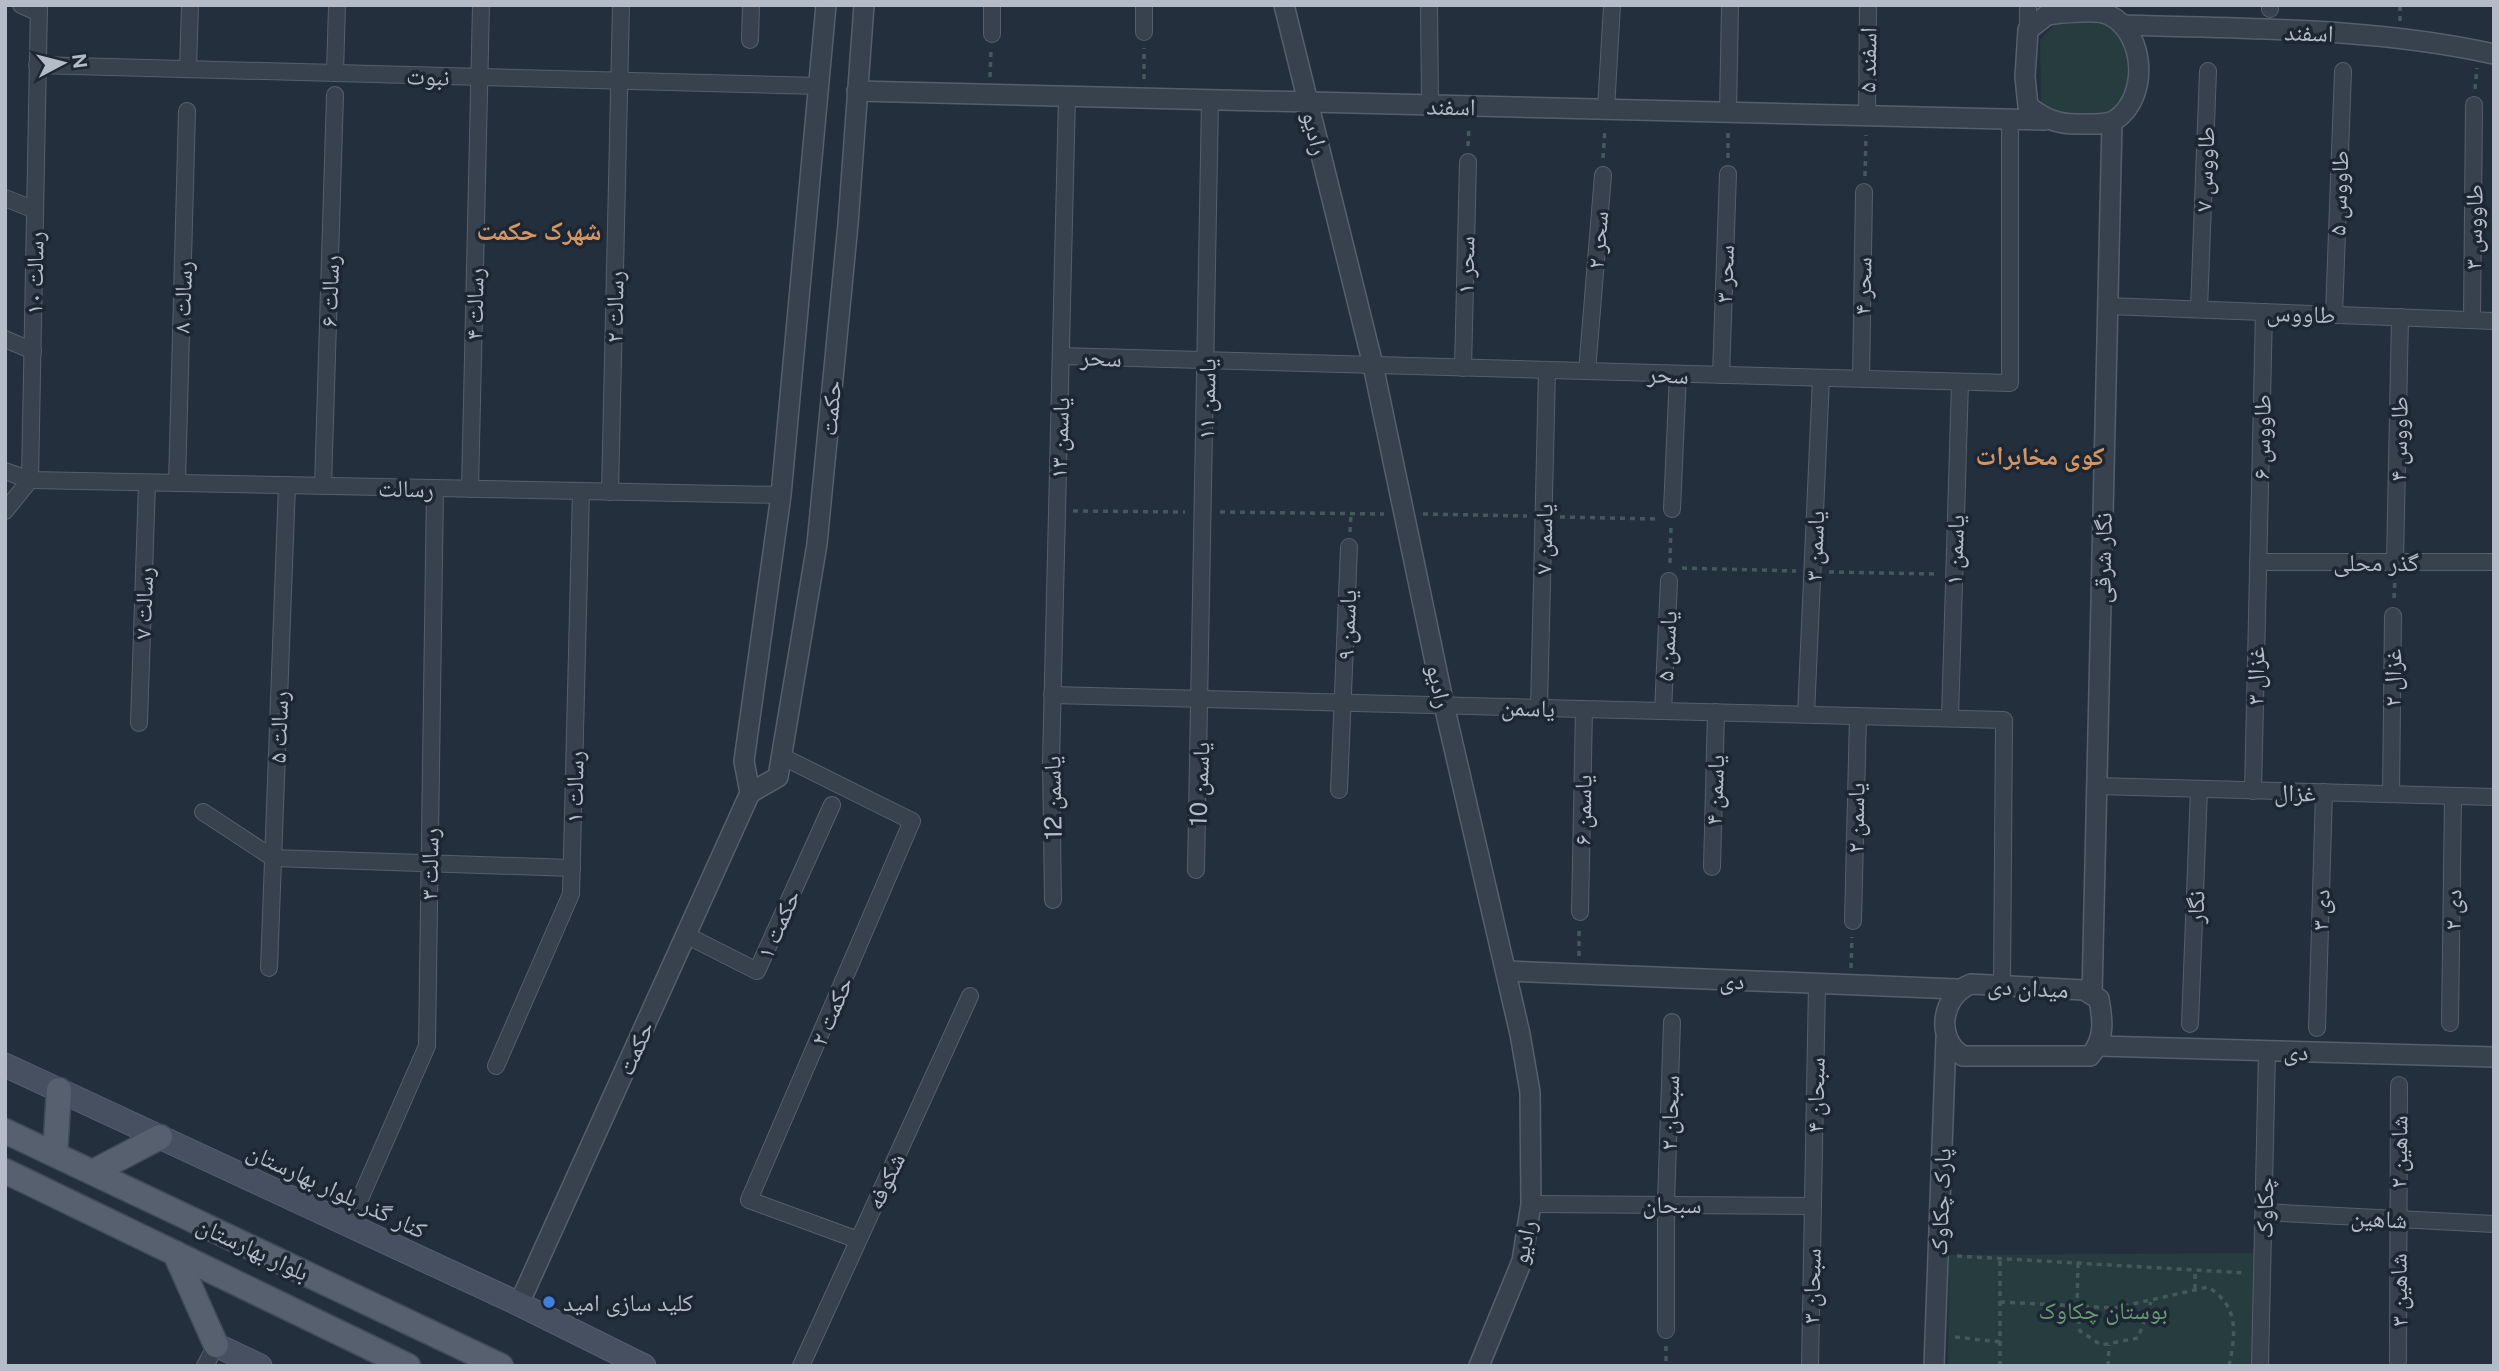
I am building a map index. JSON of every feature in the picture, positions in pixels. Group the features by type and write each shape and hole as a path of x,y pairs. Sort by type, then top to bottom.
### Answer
{"main road":[{"name":"کنار گذر بلوار بهارستان","path":"5,1065 519,1304 644,1366"},
{"path":"55,1154 59,1090"},
{"name":"بلوار بهارستان","path":"5,1131 501,1366"},
{"path":"93,1172 160,1137"},
{"name":"بلوار بهارستان","path":"5,1171 408,1366"},
{"path":"175,1253 210,1355 260,1366"}],"street":[{"path":"21,5 39,9 37,65"},
{"path":"188,69 190,5"},
{"path":"335,73 337,5"},
{"name":"رسالت ۴","path":"470,489 481,5"},
{"name":"رسالت ۲","path":"610,492 621,5"},
{"path":"750,40 751,5"},
{"name":"حکمت","path":"519,1304 750,793 744,761 781,495 826,5"},
{"name":"حکمت","path":"750,793 778,777 817,544 848,225 864,5"},
{"path":"992,5 992,34"},
{"path":"1144,5 1144,32"},
{"name":"رادیو","path":"1284,5 1373,365 1444,705 1506,971 1530,1092 1531,1204 1522,1261 1479,1366"},
{"path":"1429,5 1430,105"},
{"path":"1606,109 1612,5"},
{"path":"1728,112 1730,5"},
{"name":"اسفند ۵","path":"1867,116 1868,5"},
{"path":"2028,5 2025,78 2028,106 2045,120 2065,124 2112,122 2129,108 2137,91 2136,45 2123,25 2107,13 2061,13 2047,15 2028,30"},
{"name":"اسفند","path":"2123,25 2360,34 2486,52"},
{"name":"نبوت","path":"37,65 818,86"},
{"name":"رسالت ۱۰","path":"30,480 37,65"},
{"name":"طاووس ۷","path":"2199,309 2208,71"},
{"name":"طاووس ۵","path":"2334,314 2343,71"},
{"name":"اسفند","path":"857,92 2045,120"},
{"name":"رسالت ۶","path":"323,486 335,95"},
{"name":"یاسمن ۱۳","path":"1052,695 1067,96"},
{"name":"یاسمن ۱۱","path":"1202,699 1210,100"},
{"name":"طاووس ۳","path":"2472,320 2474,105"},
{"name":"رسالت ۸","path":"177,483 187,111"},
{"name":"سحر","path":"1061,356 2010,383 2010,119"},
{"name":"نگار شرقی","path":"2092,995 2112,122"},
{"name":"سحر ۱","path":"1463,368 1468,162"},
{"name":"سحر ۳","path":"1721,375 1728,174"},
{"name":"سحر ۲","path":"1587,371 1603,175"},
{"name":"سحر ۴","path":"1861,379 1864,192"},
{"path":"5,198 35,210"},
{"name":"طاووس","path":"2108,306 2494,321"},
{"name":"طاووس ۶","path":"2258,562 2264,312"},
{"name":"طاووس ۴","path":"2395,562 2400,317"},
{"path":"5,339 33,351"},
{"name":"یاسمن ۷","path":"1539,708 1547,370"},
{"path":"1672,514 1678,374"},
{"name":"یاسمن ۳","path":"1806,714 1821,378"},
{"name":"یاسمن ۱","path":"1950,718 1960,382"},
{"name":"رسالت","path":"5,471 30,480 781,495"},
{"path":"5,511 30,480"},
{"name":"رسالت ۷","path":"139,723 147,483"},
{"name":"رسالت ۵","path":"269,968 287,485"},
{"name":"رسالت ۳","path":"349,1224 427,1046 435,488"},
{"name":"رسالت ۱","path":"496,1066 571,894 581,491"},
{"name":"یاسمن ۹","path":"1339,790 1349,547"},
{"name":"گذر محلی","path":"2258,562 2494,562"},
{"name":"غزال ۳","path":"2253,791 2258,562"},
{"name":"یاسمن ۵","path":"1663,711 1669,581"},
{"name":"غزال ۲","path":"2391,794 2393,616"},
{"name":"یاسمن","path":"1052,695 2004,720 2002,986"},
{"name":"یاسمن 12","path":"1052,695 1053,901"},
{"name":"یاسمن 10","path":"1196,870 1202,699"},
{"name":"یاسمن ۶","path":"1580,912 1584,709"},
{"name":"یاسمن ۴","path":"1712,867 1716,712"},
{"name":"یاسمن ۲","path":"1853,921 1857,716"},
{"name":"حکمت ۲","path":"781,756 912,821 749,1200 858,1240"},
{"name":"غزال","path":"2097,786 2494,797"},
{"name":"نگار","path":"2190,1024 2199,789"},
{"name":"دی ۳","path":"2317,1028 2324,793"},
{"name":"دی ۲","path":"2450,1023 2453,796"},
{"name":"حکمت ۱","path":"686,935 757,971 832,805"},
{"path":"203,812 273,858 572,868"},
{"name":"دی","path":"1506,971 1957,989"},
{"name":"سبحان ۴","path":"1813,1206 1816,984"},
{"name":"میدان دی","path":"1946,1038 1949,1002 1957,989 1971,984 2084,990 2099,999 2102,1014 2099,1046"},
{"name":"شکوفه","path":"801,1366 970,996"},
{"name":"سبحان ۲","path":"1666,1330 1666,1203 1672,1022"},
{"path":"1946,1038 1951,1049 1963,1056 2090,1056 2099,1046"},
{"name":"پارک چکاوک","path":"1934,1366 1946,1038"},
{"name":"دی","path":"2099,1046 2494,1057"},
{"name":"چکاوک","path":"2260,1366 2267,1051"},
{"name":"شاهین ۲","path":"2397,1218 2399,1085"},
{"name":"سبحان","path":"1531,1204 1813,1206"},
{"name":"سبحان ۳","path":"1810,1366 1813,1206"},
{"name":"شاهین","path":"2264,1212 2494,1224"},
{"name":"شاهین ۳","path":"2397,1218 2398,1361"}],"path":[{"path":"1144,32 1144,98"},
{"path":"989,95 992,34"},
{"path":"2474,105 2486,52"},
{"path":"1468,162 1469,106"},
{"name":"سحر ۲","path":"1603,175 1606,109"},
{"path":"1728,112 1728,174"},
{"path":"1864,192 1867,116"},
{"path":"1057,510 1543,516 1672,514 1669,581"},
{"name":"غزال ۲","path":"2393,616 2395,562"},
{"path":"1579,974 1580,912"},
{"path":"1850,985 1853,921"},
{"path":"1938,1255 2262,1273"},
{"path":"2000,1259 2000,1366"},
{"path":"2078,1263 2077,1306 2080,1331 2101,1345 2138,1338 2151,1302"},
{"path":"2194,1289 2195,1270"},
{"path":"2000,1301 2115,1308 2208,1287 2224,1297 2234,1331 2229,1366"},
{"path":"1935,1335 2001,1342"},
{"path":"2108,1366 2109,1345"}],"green space":[{"path":"2110,22 2127,37 2128,92 2114,113 2057,117 2041,103 2040,40 2056,23"},
{"name":"بوستان چکاوک","path":"2259,1253 2257,1366 1948,1366 1949,1255"}],"place":[{"name":"کلید سازی امید","path":"549,1302"}],"district":[{"name":"شهرک حکمت","path":"539,230"},
{"name":"کوی مخابرات","path":"2040,455"}]}
